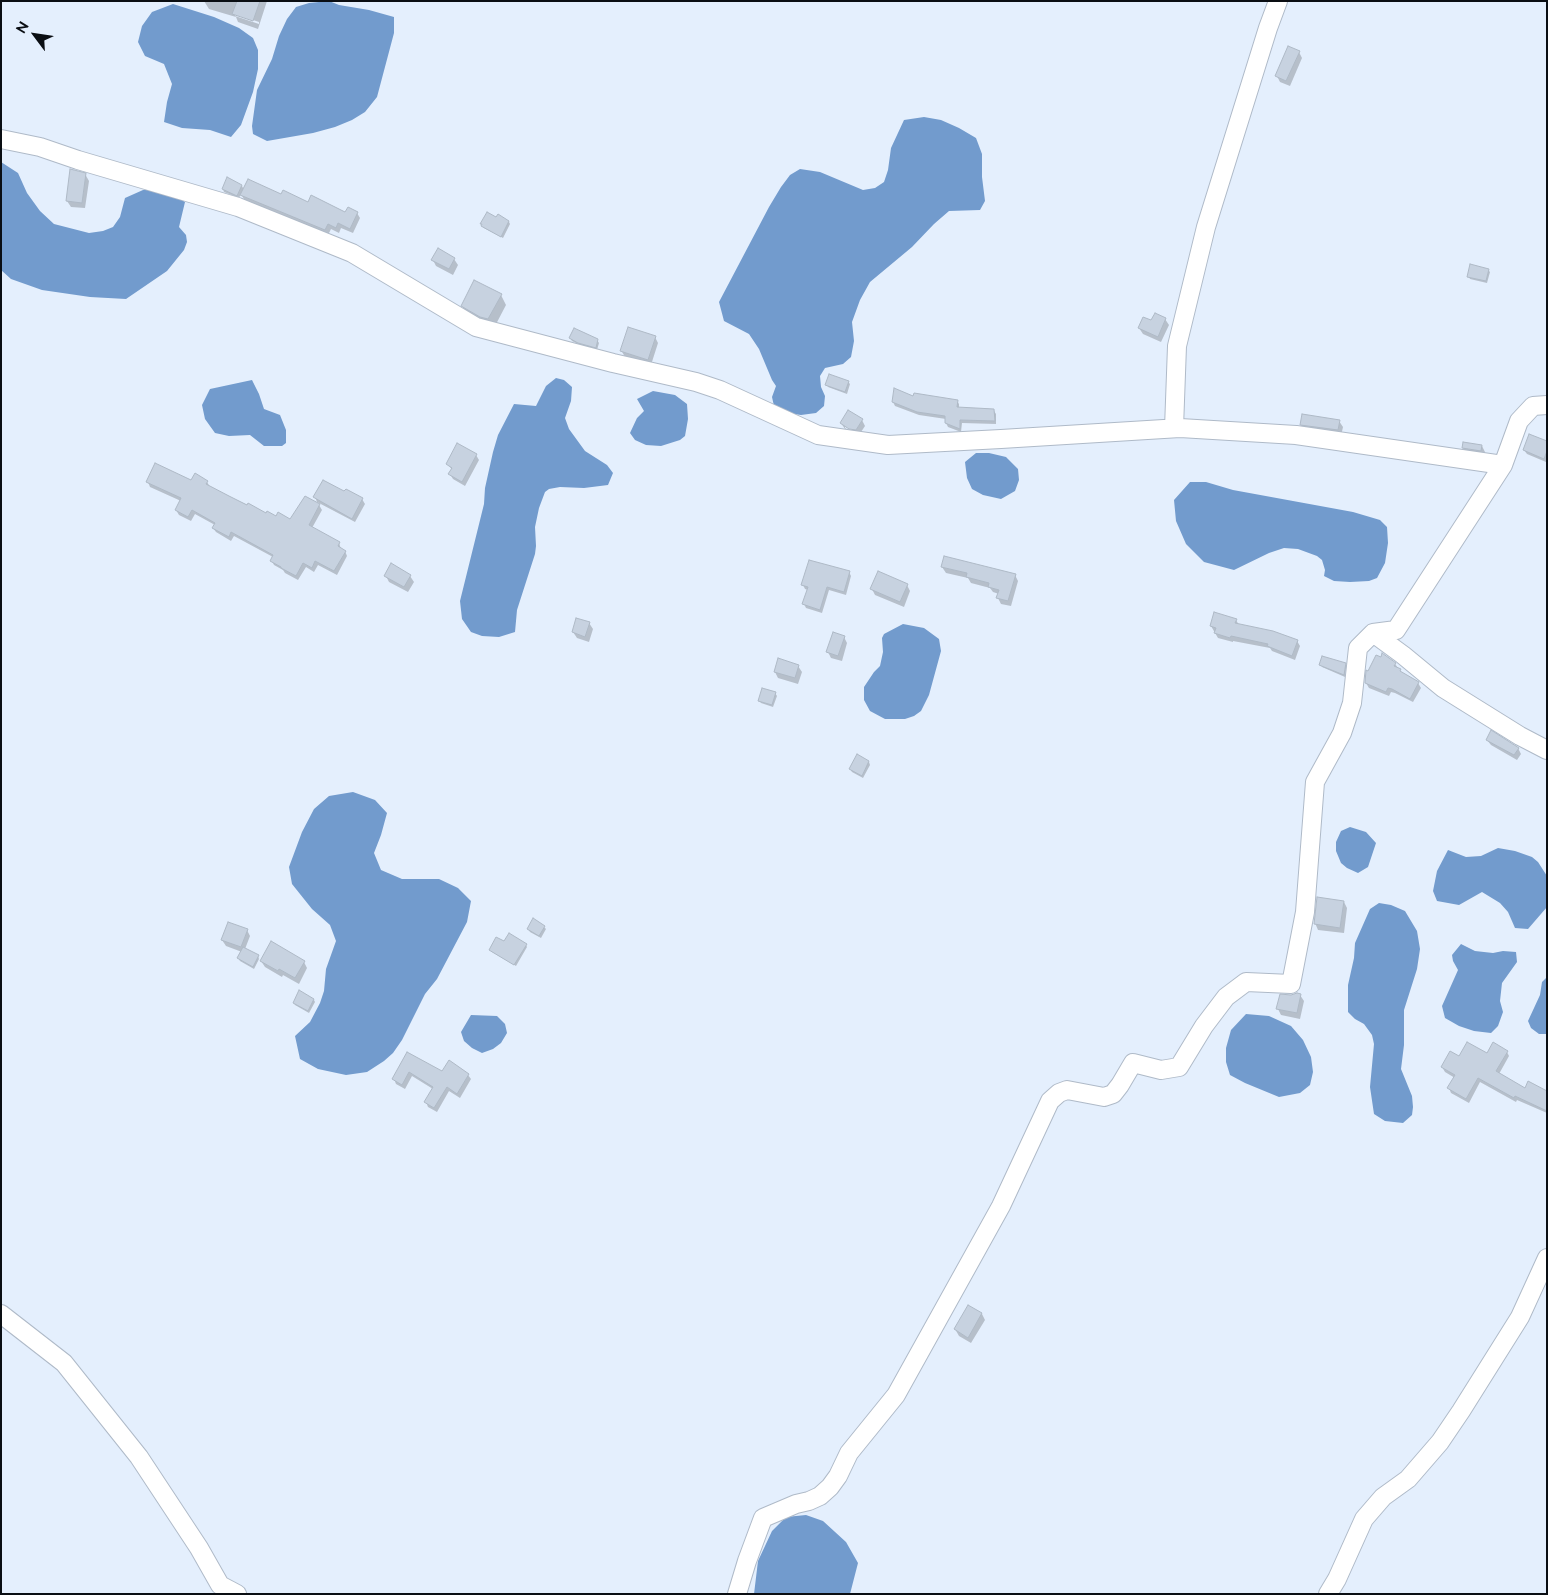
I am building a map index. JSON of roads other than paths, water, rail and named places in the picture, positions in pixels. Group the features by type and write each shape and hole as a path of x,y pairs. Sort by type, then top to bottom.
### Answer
{"street":[{"path":"1174,428 1176,346 1206,227 1278,1"},
{"path":"1,139 40,147 238,207 352,253 476,327 696,382 720,390 818,435 888,445 1174,428 1296,435 1503,465"},
{"path":"737,1594 762,1518 814,1499 830,1487 849,1453 896,1395 1001,1206 1050,1101 1059,1092 1068,1090 1104,1097 1113,1094 1133,1063 1161,1070 1179,1068 1204,1026 1226,997 1246,982 1291,984 1306,912 1315,782 1342,733 1352,704 1358,648 1373,633 1396,630 1503,465 1519,421 1533,406 1547,405"},
{"path":"1373,633 1443,688 1520,736 1547,750"},
{"path":"1328,1594 1364,1519 1383,1497 1415,1472 1440,1442 1470,1396 1520,1317 1547,1258"},
{"path":"1,1314 64,1363 139,1457 220,1584 237,1594"}],"water":[{"path":"329,1 394,17 394,33 377,97 365,112 335,127 267,141 253,134 252,126 257,90 272,59 279,36 287,19 296,7 309,3"},
{"path":"173,4 214,17 239,28 253,38 258,50 258,69 253,92 241,125 231,137 210,130 182,128 164,122 172,84 164,64 145,56 138,42 142,26 152,12"},
{"path":"924,117 941,120 976,138 982,154 985,201 980,210 949,211 912,247 870,282 860,300 852,322 854,341 851,357 843,364 825,368 820,376 821,387 825,396 824,406 816,413 801,415 788,413 774,406 772,397 776,386 759,349 749,334 724,321 719,302 769,207 790,175 800,169 820,172 863,190 875,188 884,182 891,148 904,120"},
{"path":"1,162 18,173 27,193 40,211 54,224 89,233 113,227 120,217 125,198 143,190 161,190 176,196 185,202 179,227 186,235 187,242 184,250 167,271 126,299 90,297 42,290 11,279 1,270"},
{"path":"556,378 564,380 572,387 571,401 565,418 569,429 585,451 607,465 613,473 608,485 584,488 560,487 549,489 545,492 535,527 535,554 517,610 515,632 499,637 482,636 471,632 462,619 460,601 484,504 485,488 493,452 498,435 514,404 536,406 546,386"},
{"path":"252,380 264,409 280,415 286,430 286,443 282,446 264,446 250,435 229,436 215,433 205,419 202,405 210,389"},
{"path":"653,391 675,395 687,404 688,419 685,436 680,440 661,446 646,445 635,440 630,433 637,418 644,411 637,399"},
{"path":"976,453 989,453 1006,457 1018,469 1019,480 1015,491 1001,499 983,495 972,489 967,478 965,462"},
{"path":"1190,482 1206,482 1233,490 1353,512 1380,520 1387,527 1388,543 1385,563 1377,578 1369,581 1350,582 1334,581 1324,576 1325,570 1322,560 1317,556 1298,549 1284,548 1234,570 1204,562 1186,544 1176,521 1174,500"},
{"path":"903,624 924,628 939,639 941,651 929,695 921,711 905,719 885,719 870,711 864,700 864,687 880,666 884,634"},
{"path":"353,792 375,800 387,813 374,853 381,870 402,879 439,879 458,888 471,901 467,922 437,979 425,994 402,1040 393,1053 367,1072 346,1075 318,1069 300,1059 295,1036 310,1022 320,1003 324,991 326,969 336,941 330,925 312,909 292,884 289,867 302,832 314,809 329,796"},
{"path":"1350,827 1366,832 1376,843 1368,867 1358,873 1341,863 1336,851 1336,842 1341,831"},
{"path":"1498,848 1532,857 1538,862 1547,876 1547,907 1528,929 1515,928 1508,912 1500,903 1482,892 1459,905 1437,901 1433,891 1437,871 1448,850 1466,857 1481,856"},
{"path":"1379,903 1391,905 1405,911 1417,931 1420,949 1417,969 1404,1010 1404,1045 1401,1069 1412,1096 1413,1107 1412,1115 1403,1123 1385,1121 1374,1114 1370,1087 1374,1044 1372,1035 1364,1024 1348,1012 1348,985 1355,943 1370,909"},
{"path":"1461,944 1475,951 1493,953 1503,951 1516,952 1517,962 1502,983 1500,1001 1503,1012 1498,1026 1491,1033 1474,1031 1459,1026 1445,1018 1442,1006 1458,970 1452,955"},
{"path":"1547,977 1547,1034 1539,1034 1531,1028 1528,1021 1540,995 1542,982"},
{"path":"1246,1014 1269,1016 1291,1026 1303,1040 1311,1057 1313,1072 1310,1085 1300,1093 1279,1097 1230,1075 1226,1062 1226,1048 1231,1030"},
{"path":"471,1015 497,1016 505,1024 507,1033 501,1043 493,1049 482,1053 464,1041 461,1032"},
{"path":"806,1515 823,1521 846,1542 858,1563 850,1594 754,1594 758,1561 772,1531 786,1517"}]}
